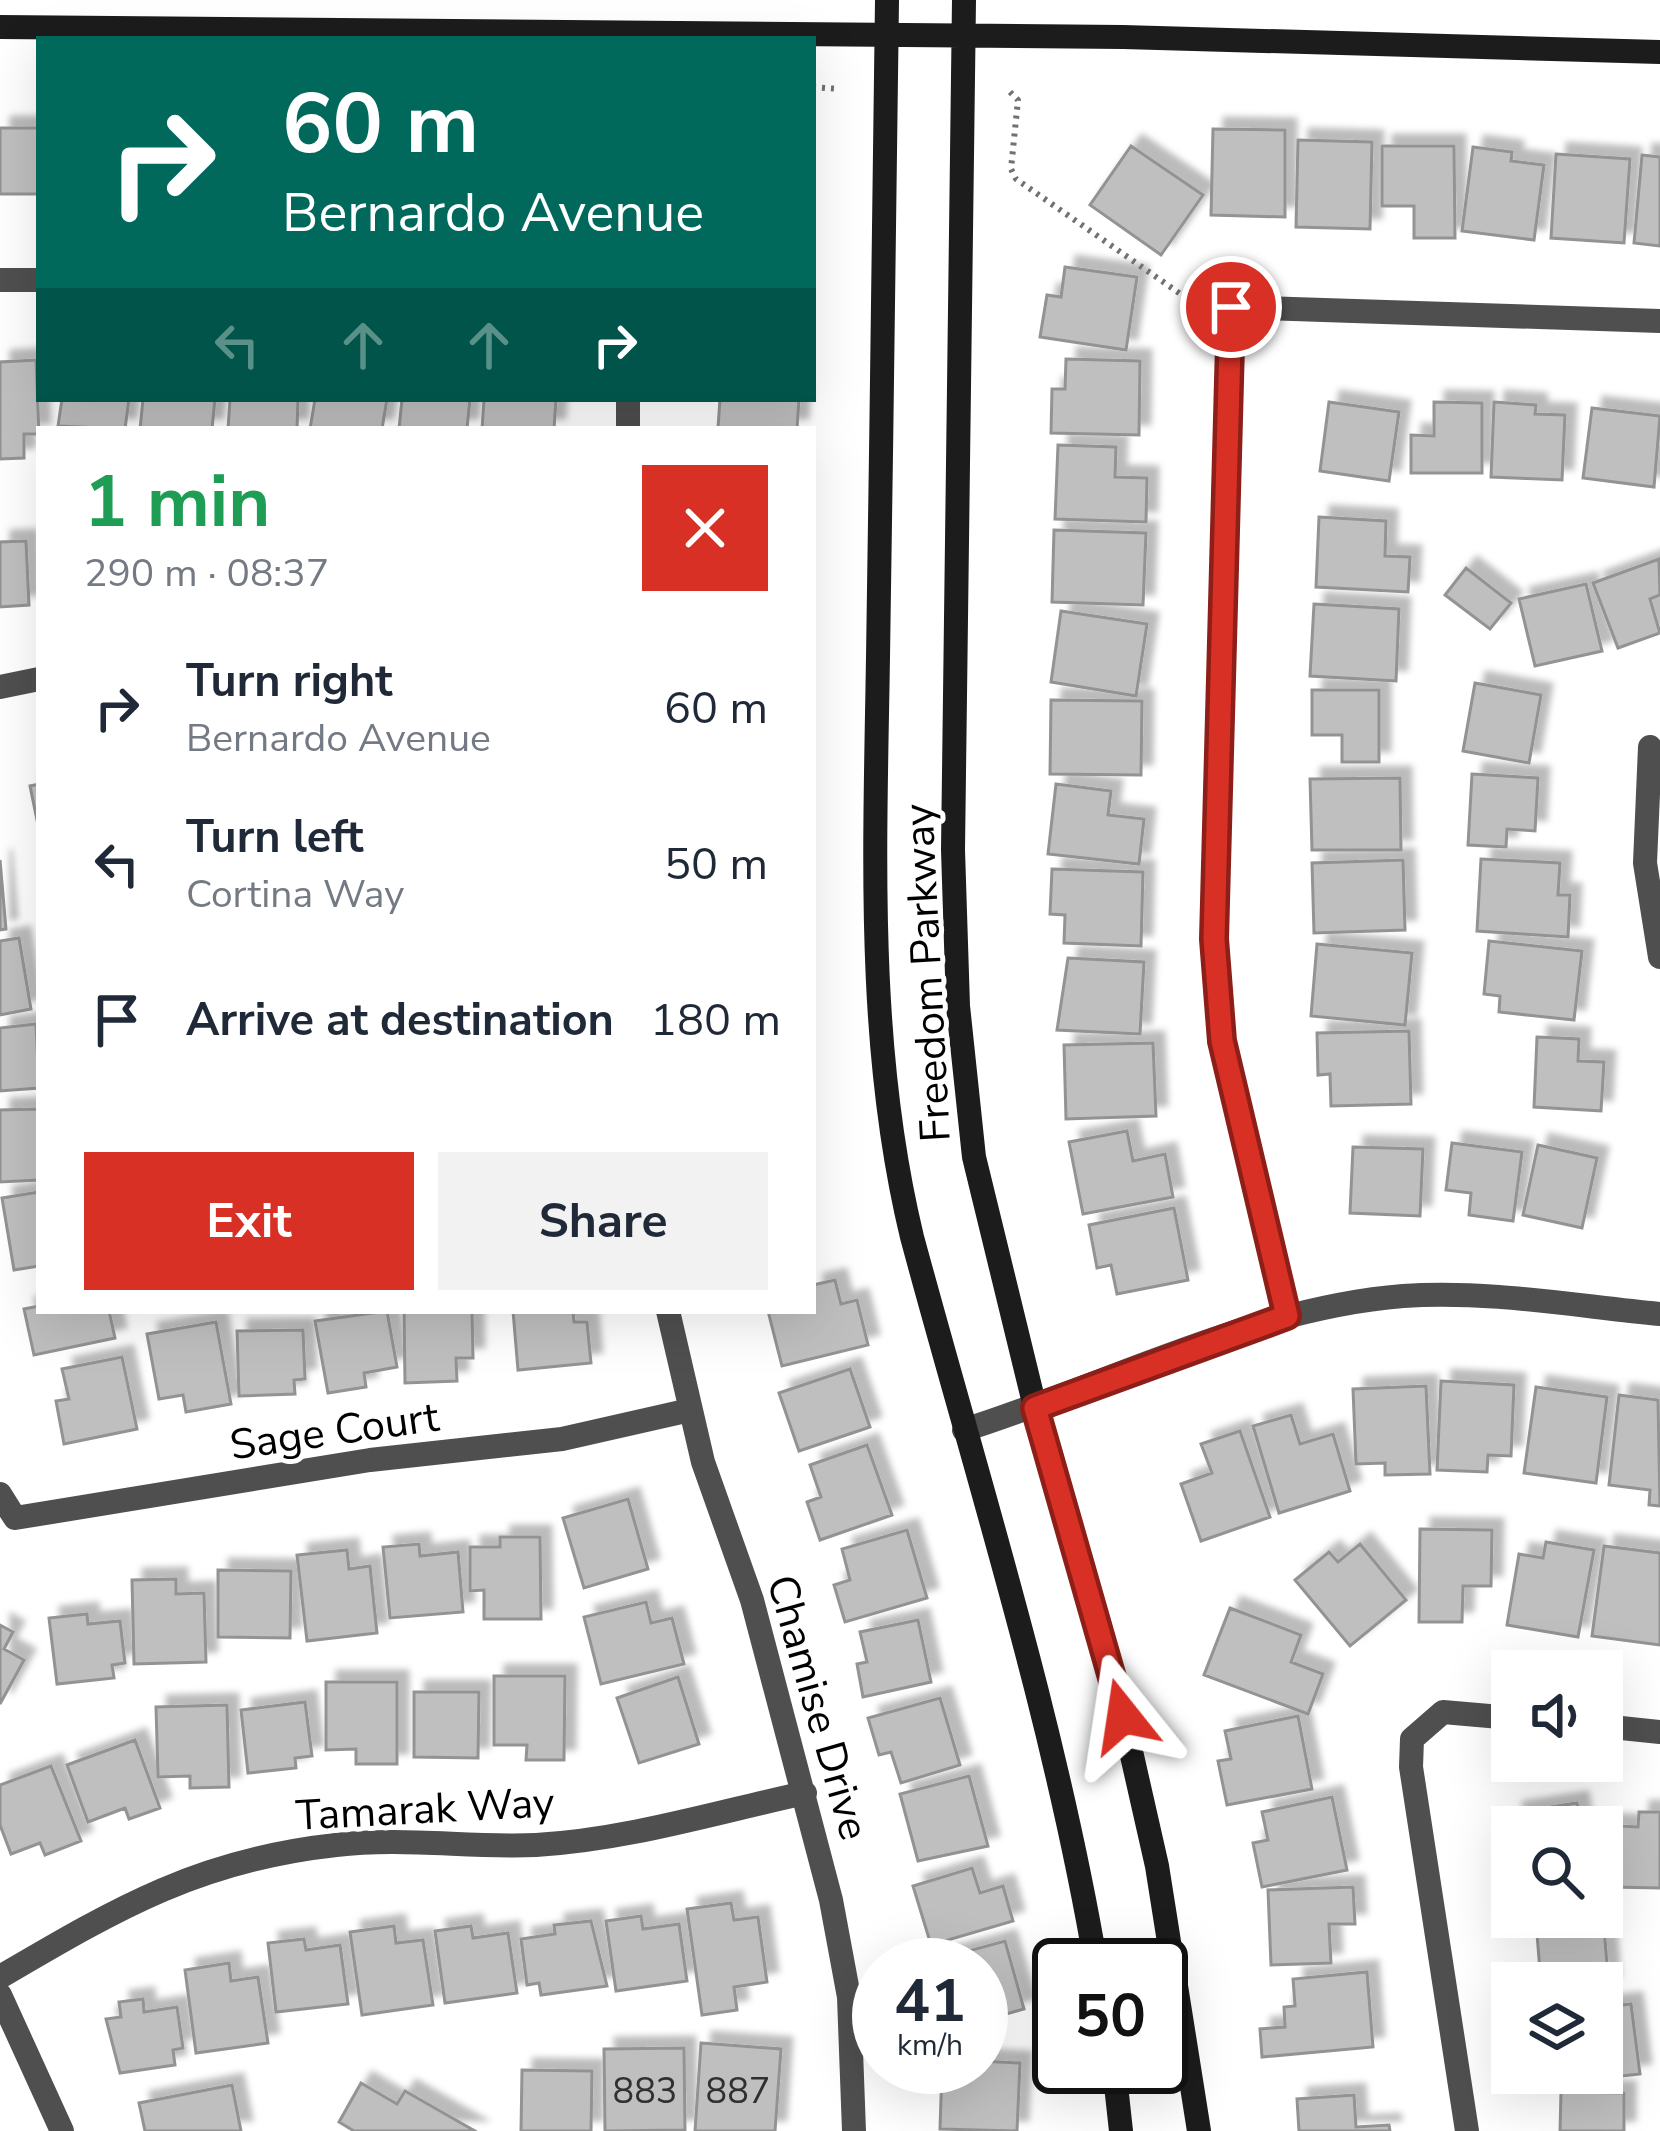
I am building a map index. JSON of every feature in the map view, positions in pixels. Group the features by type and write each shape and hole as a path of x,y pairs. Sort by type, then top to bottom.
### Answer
{"main road":[{"name":"Freedom Parkway","path":"887,0 876,966 895,1168 1072,1832 1091,1938"},
{"name":"Freedom Parkway","path":"964,0 953,850 958,1006 974,1157 1035,1408 1090,1593 1143,1802 1199,2131"},
{"path":"0,27 963,37 1660,52"},
{"path":"1117,2094 1121,2131"}],"street":[{"path":"0,280 36,280"},
{"path":"1287,1316 1222,1041 1214,939 1230,317 1660,321"},
{"path":"0,687 36,680"},
{"path":"1650,747 1645,863 1660,957"},
{"path":"964,1430 1287,1316 1401,1296 1464,1295 1660,1314"},
{"name":"Chamise Drive","path":"669,1314 690,1410 805,1793 850,1996 854,2131"},
{"name":"Sage Court","path":"0,1493 15,1518 370,1460 562,1439 690,1410"},
{"path":"1467,2131 1411,1767 1412,1739 1443,1712 1491,1716"},
{"path":"1623,1728 1660,1732"},
{"name":"Tamarak Way","path":"0,1977 133,1898 260,1857 337,1844 535,1845 595,1839 805,1793"},
{"path":"0,1995 62,2131"}],"path":[{"path":"816,87 839,89"},
{"path":"1010,92 1018,100 1011,169 1016,179 1230,317"}],"building":[{"path":"0,128 36,128 36,194 0,194"},
{"path":"1213,129 1285,130 1285,217 1211,215"},
{"path":"1298,140 1372,142 1370,229 1296,227"},
{"path":"1131,146 1203,195 1161,255 1090,205"},
{"path":"1382,146 1454,146 1455,238 1414,238 1414,206 1382,206"},
{"path":"1473,147 1512,152 1511,161 1544,165 1534,240 1462,231"},
{"path":"1556,154 1630,159 1624,243 1551,238"},
{"path":"1642,155 1660,157 1660,246 1634,243"},
{"path":"1065,267 1137,277 1126,350 1040,337 1047,295 1061,297"},
{"path":"1066,359 1140,361 1139,435 1051,433 1052,389 1065,389"},
{"path":"36,360 39,426 36,434 24,434 24,458 0,459 0,362"},
{"path":"62,402 129,402 125,426 58,426"},
{"path":"143,402 215,402 212,426 140,426"},
{"path":"230,402 298,402 297,426 228,426"},
{"path":"314,402 386,402 382,426 310,426"},
{"path":"402,402 470,402 467,426 399,426"},
{"path":"484,402 556,402 554,426 482,426"},
{"path":"720,402 799,402 797,426 718,426"},
{"path":"1329,402 1399,412 1389,481 1320,471"},
{"path":"1434,402 1482,403 1482,473 1411,473 1411,435 1434,436"},
{"path":"1494,402 1536,405 1535,414 1565,415 1562,480 1491,477"},
{"path":"1592,408 1660,416 1654,487 1583,478"},
{"path":"1058,445 1116,447 1115,477 1147,478 1146,522 1055,519"},
{"path":"1319,517 1386,521 1385,556 1410,557 1408,592 1316,587"},
{"path":"1054,530 1146,533 1143,605 1052,602"},
{"path":"26,541 29,605 0,607 0,542"},
{"path":"1659,559 1660,595 1650,599 1660,633 1618,648 1593,583"},
{"path":"1466,568 1511,603 1490,629 1445,595"},
{"path":"1586,584 1602,651 1535,666 1519,599"},
{"path":"1314,604 1399,609 1396,681 1310,676"},
{"path":"1061,611 1147,624 1136,696 1051,682"},
{"path":"1475,683 1541,695 1529,763 1463,751"},
{"path":"1312,690 1379,690 1379,762 1342,762 1342,735 1312,735"},
{"path":"1051,700 1142,701 1141,775 1050,774"},
{"path":"1472,774 1538,778 1535,831 1507,829 1506,847 1468,845"},
{"path":"1400,778 1401,850 1312,850 1310,779"},
{"path":"1056,784 1111,791 1108,815 1144,819 1139,864 1048,854"},
{"path":"36,785 36,815 30,786"},
{"path":"1481,859 1560,863 1558,895 1570,895 1568,937 1477,931"},
{"path":"0,860 6,929 0,930"},
{"path":"1403,860 1405,930 1314,933 1312,863"},
{"path":"1052,869 1143,872 1141,946 1064,943 1065,915 1050,914"},
{"path":"19,938 31,1009 0,1015 0,941"},
{"path":"1489,941 1582,951 1574,1020 1499,1012 1500,996 1484,994"},
{"path":"1317,944 1412,953 1405,1025 1311,1016"},
{"path":"1068,958 1144,962 1140,1034 1057,1030"},
{"path":"36,1024 36,1088 0,1091 0,1028"},
{"path":"1409,1031 1411,1104 1331,1106 1330,1074 1318,1075 1317,1033"},
{"path":"1537,1037 1579,1039 1578,1061 1604,1062 1601,1111 1534,1107"},
{"path":"1153,1043 1156,1116 1066,1119 1064,1045"},
{"path":"36,1109 36,1180 0,1182 0,1110"},
{"path":"1127,1131 1133,1161 1165,1154 1173,1197 1083,1214 1069,1142"},
{"path":"1452,1143 1522,1152 1513,1221 1469,1215 1471,1193 1446,1190"},
{"path":"1538,1145 1597,1158 1582,1228 1523,1215"},
{"path":"1353,1147 1423,1149 1420,1216 1350,1213"},
{"path":"36,1192 36,1266 14,1270 2,1198"},
{"path":"1174,1208 1188,1280 1117,1294 1111,1265 1097,1268 1089,1225"},
{"path":"835,1280 841,1304 857,1300 868,1345 782,1366 769,1314 816,1314 816,1284"},
{"path":"36,1307 36,1314 110,1314 115,1338 34,1355 24,1309"},
{"path":"388,1314 397,1367 364,1373 366,1387 328,1393 315,1321"},
{"path":"404,1314 472,1314 473,1358 456,1358 457,1381 405,1383"},
{"path":"513,1314 573,1314 574,1322 587,1322 591,1363 518,1370"},
{"path":"216,1322 231,1404 186,1412 183,1395 159,1399 147,1334"},
{"path":"303,1330 305,1379 294,1380 295,1394 239,1396 237,1331"},
{"path":"122,1357 137,1429 64,1444 56,1401 69,1399 62,1369"},
{"path":"850,1369 870,1427 799,1451 779,1393"},
{"path":"1441,1381 1514,1385 1511,1456 1488,1455 1487,1472 1437,1470"},
{"path":"1426,1386 1430,1474 1385,1475 1385,1463 1356,1464 1353,1389"},
{"path":"1536,1387 1607,1397 1596,1483 1524,1473"},
{"path":"1619,1395 1658,1400 1660,1506 1649,1505 1650,1490 1609,1485"},
{"path":"1291,1415 1300,1444 1333,1434 1350,1491 1279,1513 1253,1426"},
{"path":"1240,1431 1270,1517 1201,1541 1181,1484 1212,1473 1201,1444"},
{"path":"867,1445 892,1515 820,1540 807,1502 821,1497 810,1465"},
{"path":"628,1499 648,1569 584,1588 563,1518"},
{"path":"1420,1529 1492,1530 1491,1586 1463,1586 1462,1622 1419,1622"},
{"path":"907,1530 927,1598 845,1622 834,1585 850,1580 842,1549"},
{"path":"500,1537 540,1537 541,1619 484,1619 484,1590 470,1591 470,1547 500,1547"},
{"path":"1546,1542 1594,1550 1578,1637 1507,1625 1519,1554 1543,1558"},
{"path":"419,1544 420,1556 458,1552 463,1612 390,1618 383,1547"},
{"path":"1360,1544 1406,1600 1350,1646 1295,1580 1329,1552 1338,1562"},
{"path":"1604,1546 1660,1553 1660,1645 1592,1636"},
{"path":"347,1550 349,1569 370,1566 377,1633 307,1641 297,1555"},
{"path":"218,1570 291,1571 290,1638 218,1637"},
{"path":"176,1579 176,1594 204,1593 206,1662 134,1664 132,1580"},
{"path":"646,1602 651,1623 672,1618 684,1664 601,1684 584,1617"},
{"path":"1230,1608 1301,1635 1291,1662 1323,1674 1308,1714 1204,1675"},
{"path":"87,1614 88,1624 120,1621 125,1663 112,1665 114,1678 57,1684 49,1618"},
{"path":"918,1620 931,1682 863,1697 857,1664 867,1662 860,1632"},
{"path":"0,1625 13,1632 4,1649 24,1660 0,1704"},
{"path":"494,1676 565,1676 564,1760 526,1760 527,1745 494,1745"},
{"path":"678,1677 699,1744 639,1763 617,1698"},
{"path":"326,1682 397,1682 397,1764 356,1764 356,1749 326,1750"},
{"path":"414,1692 479,1692 478,1758 414,1757"},
{"path":"940,1698 960,1765 901,1783 891,1752 879,1755 868,1718"},
{"path":"305,1702 312,1756 295,1758 296,1768 248,1773 241,1710"},
{"path":"227,1705 229,1787 190,1788 190,1776 158,1777 156,1707"},
{"path":"1298,1716 1312,1789 1227,1805 1218,1761 1231,1759 1225,1731"},
{"path":"135,1740 160,1808 129,1819 125,1808 88,1822 67,1765"},
{"path":"51,1766 81,1841 45,1855 40,1843 11,1854 0,1825 0,1785"},
{"path":"969,1776 988,1846 918,1861 900,1794"},
{"path":"1332,1797 1347,1870 1262,1887 1253,1843 1268,1840 1262,1812"},
{"path":"1639,1812 1660,1812 1660,1888 1623,1887 1623,1826 1638,1827"},
{"path":"972,1868 980,1893 1003,1886 1013,1921 955,1938 929,1938 913,1886"},
{"path":"1353,1887 1355,1924 1329,1924 1331,1963 1271,1965 1268,1890"},
{"path":"731,1903 734,1920 758,1917 767,1982 734,1987 737,2010 702,2015 687,1909"},
{"path":"641,1916 643,1929 679,1924 687,1981 616,1991 606,1921"},
{"path":"591,1921 607,1986 541,1995 539,1983 527,1985 521,1939 555,1934 554,1925"},
{"path":"394,1926 396,1943 423,1940 433,2005 362,2015 350,1932"},
{"path":"471,1926 473,1938 508,1933 517,1993 445,2003 435,1931"},
{"path":"1537,1938 1605,1938 1607,1962 1539,1962"},
{"path":"304,1939 306,1950 340,1945 348,2004 276,2012 268,1943"},
{"path":"1008,1952 1024,2009 1008,2013"},
{"path":"229,1963 231,1981 258,1977 268,2043 196,2053 185,1970"},
{"path":"1367,1972 1373,2047 1262,2057 1260,2029 1285,2027 1284,2007 1295,2006 1293,1979"},
{"path":"143,1999 144,2012 177,2007 183,2048 173,2050 175,2065 120,2073 106,2019 121,2017 119,2002"},
{"path":"1631,2004 1640,2074 1623,2076 1623,2005"},
{"path":"701,2043 781,2049 775,2131 695,2131"},
{"path":"684,2048 685,2130 605,2131 604,2049"},
{"path":"1008,2062 1020,2063 1017,2131 940,2129 941,2094 1008,2094"},
{"path":"522,2070 592,2071 591,2131 521,2131"},
{"path":"361,2083 397,2104 405,2091 475,2131 354,2131 339,2122"},
{"path":"232,2085 241,2131 145,2131 139,2103"},
{"path":"1624,2093 1624,2131 1560,2131 1561,2094"},
{"path":"1354,2095 1356,2127 1389,2125 1390,2131 1299,2131 1297,2099"}],"route":[{"path":"1123,1716 1035,1408 1287,1316 1222,1041 1214,939 1231,307"}]}
